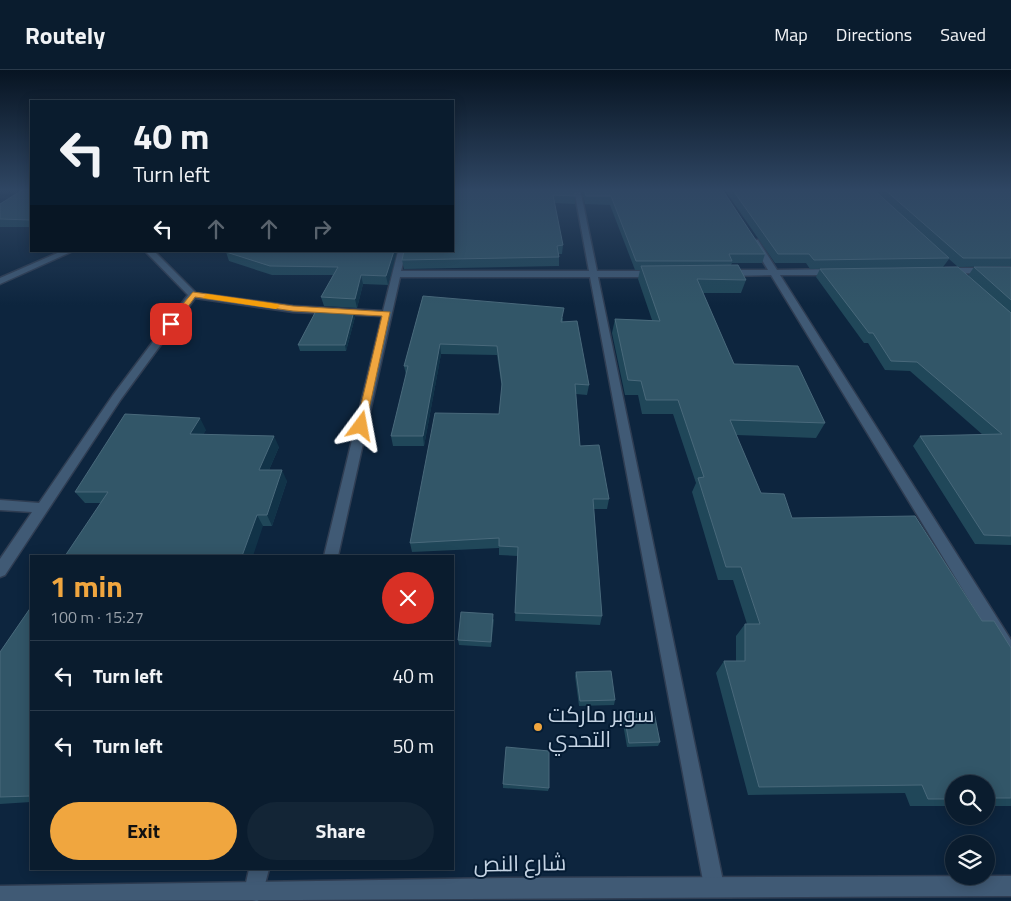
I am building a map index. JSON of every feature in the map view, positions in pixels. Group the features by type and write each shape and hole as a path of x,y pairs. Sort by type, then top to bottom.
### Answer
{"street":[{"path":"586,228 714,886"},
{"path":"748,231 1011,654"},
{"path":"0,281 67,252"},
{"path":"150,252 193,295 293,309 387,314"},
{"path":"331,555 402,252"},
{"path":"934,271 951,268 1011,271"},
{"path":"951,268 962,277"},
{"path":"715,274 845,272"},
{"path":"396,274 666,274"},
{"path":"0,571 117,397 193,295"},
{"path":"0,505 43,508"},
{"path":"254,892 259,870"},
{"name":"شارع النص","path":"0,896 714,886 1011,886"}],"building":[{"path":"454,228 560,228 563,245 557,246 559,257 402,260 404,252 454,252"},
{"path":"623,228 748,228 765,254 729,254 732,261 636,261"},
{"path":"759,228 916,228 949,258 814,260 809,254 778,254"},
{"path":"928,228 1011,228 1011,258 963,258"},
{"path":"226,252 394,252 386,276 361,275 355,299 321,297 338,267 270,266"},
{"path":"738,265 746,280 697,279 734,364 798,366 825,423 730,420 761,493 784,494 792,518 915,516 982,621 994,621 1011,648 1011,798 995,798 995,775 945,775 945,799 928,799 922,785 759,787 724,661 745,661 745,624 760,624 741,567 726,567 698,478 704,477 678,400 646,400 641,381 628,380 615,319 660,321 641,266"},
{"path":"958,267 1011,313 1011,536 984,535 920,436 1002,434 917,362 891,361 873,333 869,333 820,269"},
{"path":"974,267 1011,267 1011,300"},
{"path":"423,296 564,308 561,322 577,321 589,385 575,384 580,446 599,445 609,499 593,499 602,616 515,613 518,547 499,546 499,538 410,543 435,413 499,414 502,384 497,346 440,344 423,436 391,436 408,366 404,366"},
{"path":"317,309 354,311 345,345 298,345"},
{"path":"125,414 200,418 190,434 274,436 259,470 282,470 267,515 257,515 242,555 66,555 108,492 75,492"},
{"path":"30,608 30,796 0,797 0,652"},
{"path":"461,612 493,614 491,642 458,640"},
{"path":"611,671 615,700 580,701 576,672"},
{"path":"654,712 660,742 629,743 624,714"},
{"path":"506,747 549,751 549,788 503,784"}],"slow traffic":[{"path":"207,297 276,306"}],"place":[{"name":"سوبر ماركت التحدي","path":"538,727"}],"route":[{"path":"171,324 193,295 293,309 387,314 361,426"}]}
